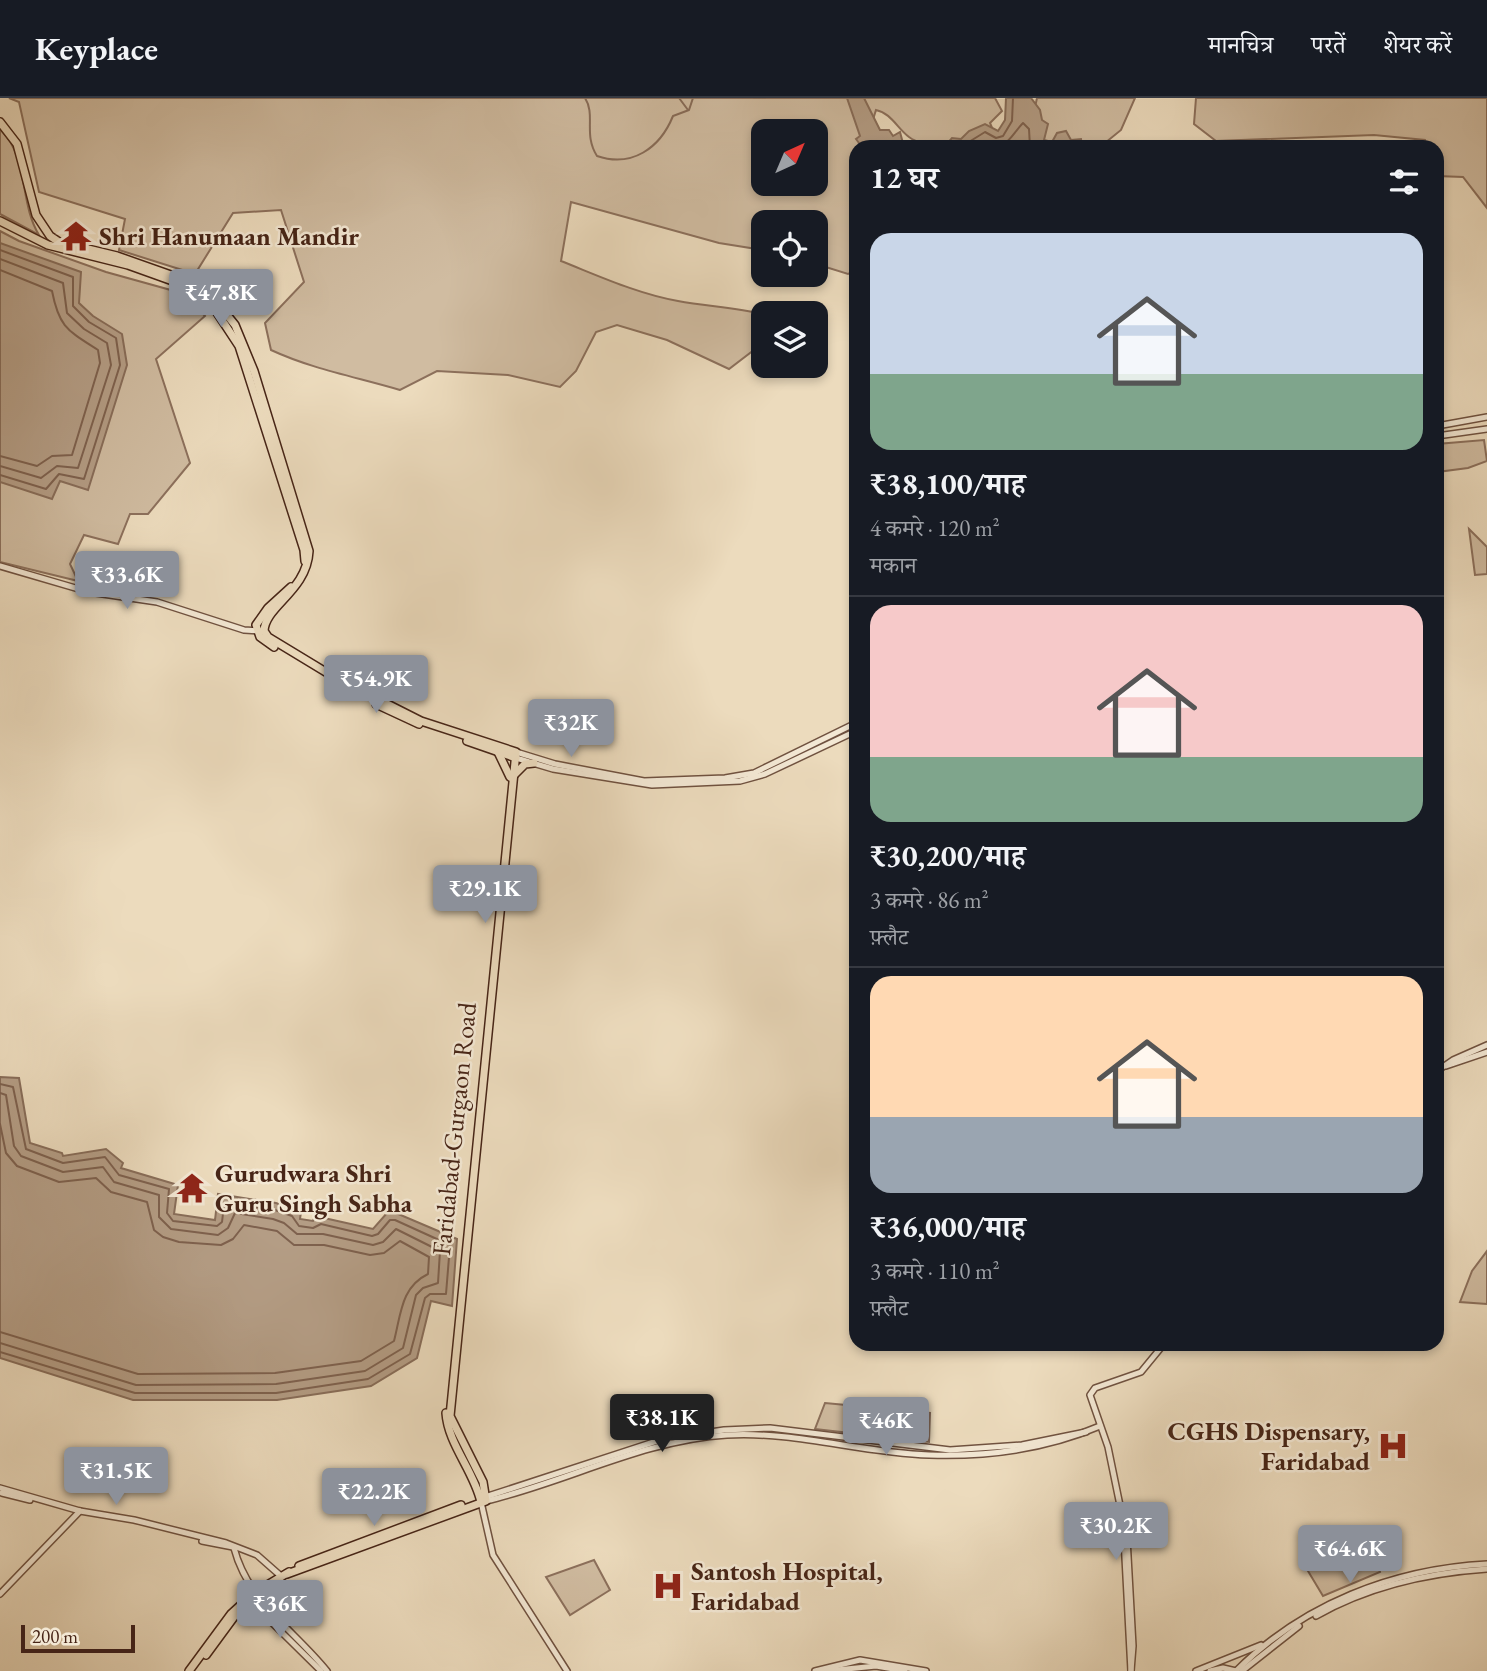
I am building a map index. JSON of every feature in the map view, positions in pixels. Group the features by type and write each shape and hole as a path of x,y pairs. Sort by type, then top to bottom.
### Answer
{"main road":[{"path":"0,122 17,144 40,224 55,240 79,251"},
{"path":"0,220 48,246 117,256 185,280 214,299 241,336 309,551 306,572 298,586 260,631"},
{"path":"260,631 264,641 281,652 397,715 498,751 514,754"},
{"path":"260,631 322,670 393,707 514,754"},
{"path":"498,751 512,776 525,764 534,763"},
{"name":"Faridabad-Gurgaon Road","path":"483,1499 483,1482 450,1416 514,754"},
{"path":"189,1671 231,1614 248,1599 284,1576 483,1499"},
{"path":"194,1671 248,1599"}],"street":[{"path":"1444,425 1487,417"},
{"path":"1444,435 1487,429"},
{"path":"0,566 89,592 157,602 260,631"},
{"path":"514,754 644,780 725,778 754,773 849,726"},
{"path":"514,754 534,763 652,785 740,781 765,774 849,734"},
{"path":"1446,1066 1487,1045"},
{"path":"1446,1066 1487,1052"},
{"path":"1131,1671 1133,1644 1128,1536 1114,1470 1090,1395 1093,1390 1141,1372 1158,1351"},
{"path":"567,1671 494,1555 483,1499 663,1440 724,1430 770,1428 950,1450 1022,1445 1086,1432 1100,1426"},
{"path":"0,1490 79,1512 233,1547 261,1557 284,1576"},
{"path":"0,1594 79,1512"},
{"path":"233,1547 248,1599 321,1671"},
{"path":"1196,1671 1269,1641 1323,1608 1360,1590 1403,1575 1487,1567"},
{"path":"1210,1671 1239,1670 1293,1629 1362,1594 1422,1576 1487,1567"},
{"path":"248,1599 327,1671"},
{"path":"1239,1670 1269,1641"},
{"path":"815,1671 860,1660 926,1671"},
{"path":"1223,1661 1239,1670"},
{"path":"827,1671 876,1666 905,1671"}],"shaded area":[{"path":"9,98 995,98 1002,111 990,123 997,140 914,140 886,114 876,110 871,126 879,140 849,140 848,274 828,268 828,210 751,210 751,248 719,243 571,202 561,261 648,294 751,312 751,352 729,369 667,340 617,325 596,332 576,371 560,387 508,375 437,371 400,390 318,368 271,350 265,323 304,282 281,210 233,213 195,274 119,250 125,219 39,192 19,102"},
{"path":"1037,98 1135,98 1121,130 1109,140 1028,139"},
{"path":"1196,98 1487,98 1487,208 1463,177 1444,176 1444,140 1374,135 1215,140 1194,124"},
{"path":"0,129 16,152 29,209 39,235 0,214"},
{"path":"0,231 19,241 106,272 185,294 205,316 156,359 190,463 148,514 130,514 118,544 84,535 70,564 78,581 0,562"},
{"path":"1484,440 1487,461 1468,468 1444,471 1444,443"},
{"path":"1469,529 1487,547 1487,574 1475,575"},
{"path":"1487,1251 1487,1304 1460,1302 1472,1271"},
{"path":"825,1403 930,1413 929,1442 815,1429"},
{"path":"1370,1539 1380,1572 1323,1596 1305,1566"},
{"path":"594,1560 610,1590 570,1615 546,1577"}],"water":[{"path":"847,98 864,98 880,130 889,130 893,136 900,132 902,140 857,140 860,136"},
{"path":"1006,98 1031,98 1040,110 1042,120 1048,124 1044,140 950,140 961,139 969,131 985,124 998,131 1005,120"},
{"path":"1066,131 1071,140 1053,140 1057,133"},
{"path":"0,243 81,272 79,303 93,316 122,334 127,365 88,490 60,481 52,499 0,482"},
{"path":"0,1077 19,1078 30,1143 62,1153 63,1156 106,1149 123,1163 121,1168 178,1185 174,1214 215,1220 218,1194 276,1203 301,1212 300,1219 313,1221 315,1216 373,1229 387,1213 396,1213 457,1239 452,1306 431,1301 417,1358 371,1386 277,1400 133,1400 0,1358"}],"waterway":[{"path":"585,98 590,111 593,148 597,156 610,159 633,157 652,146 661,137 673,116 689,110 693,98"},
{"path":"679,98 688,110"},
{"path":"754,98 765,98"}],"place":[{"name":"Shri Hanumaan Mandir","path":"76,236"},
{"name":"Gurudwara Shri Guru Singh Sabha","path":"192,1188"},
{"name":"CGHS Dispensary, Faridabad","path":"1393,1446"},
{"name":"Santosh Hospital, Faridabad","path":"668,1586"}]}
